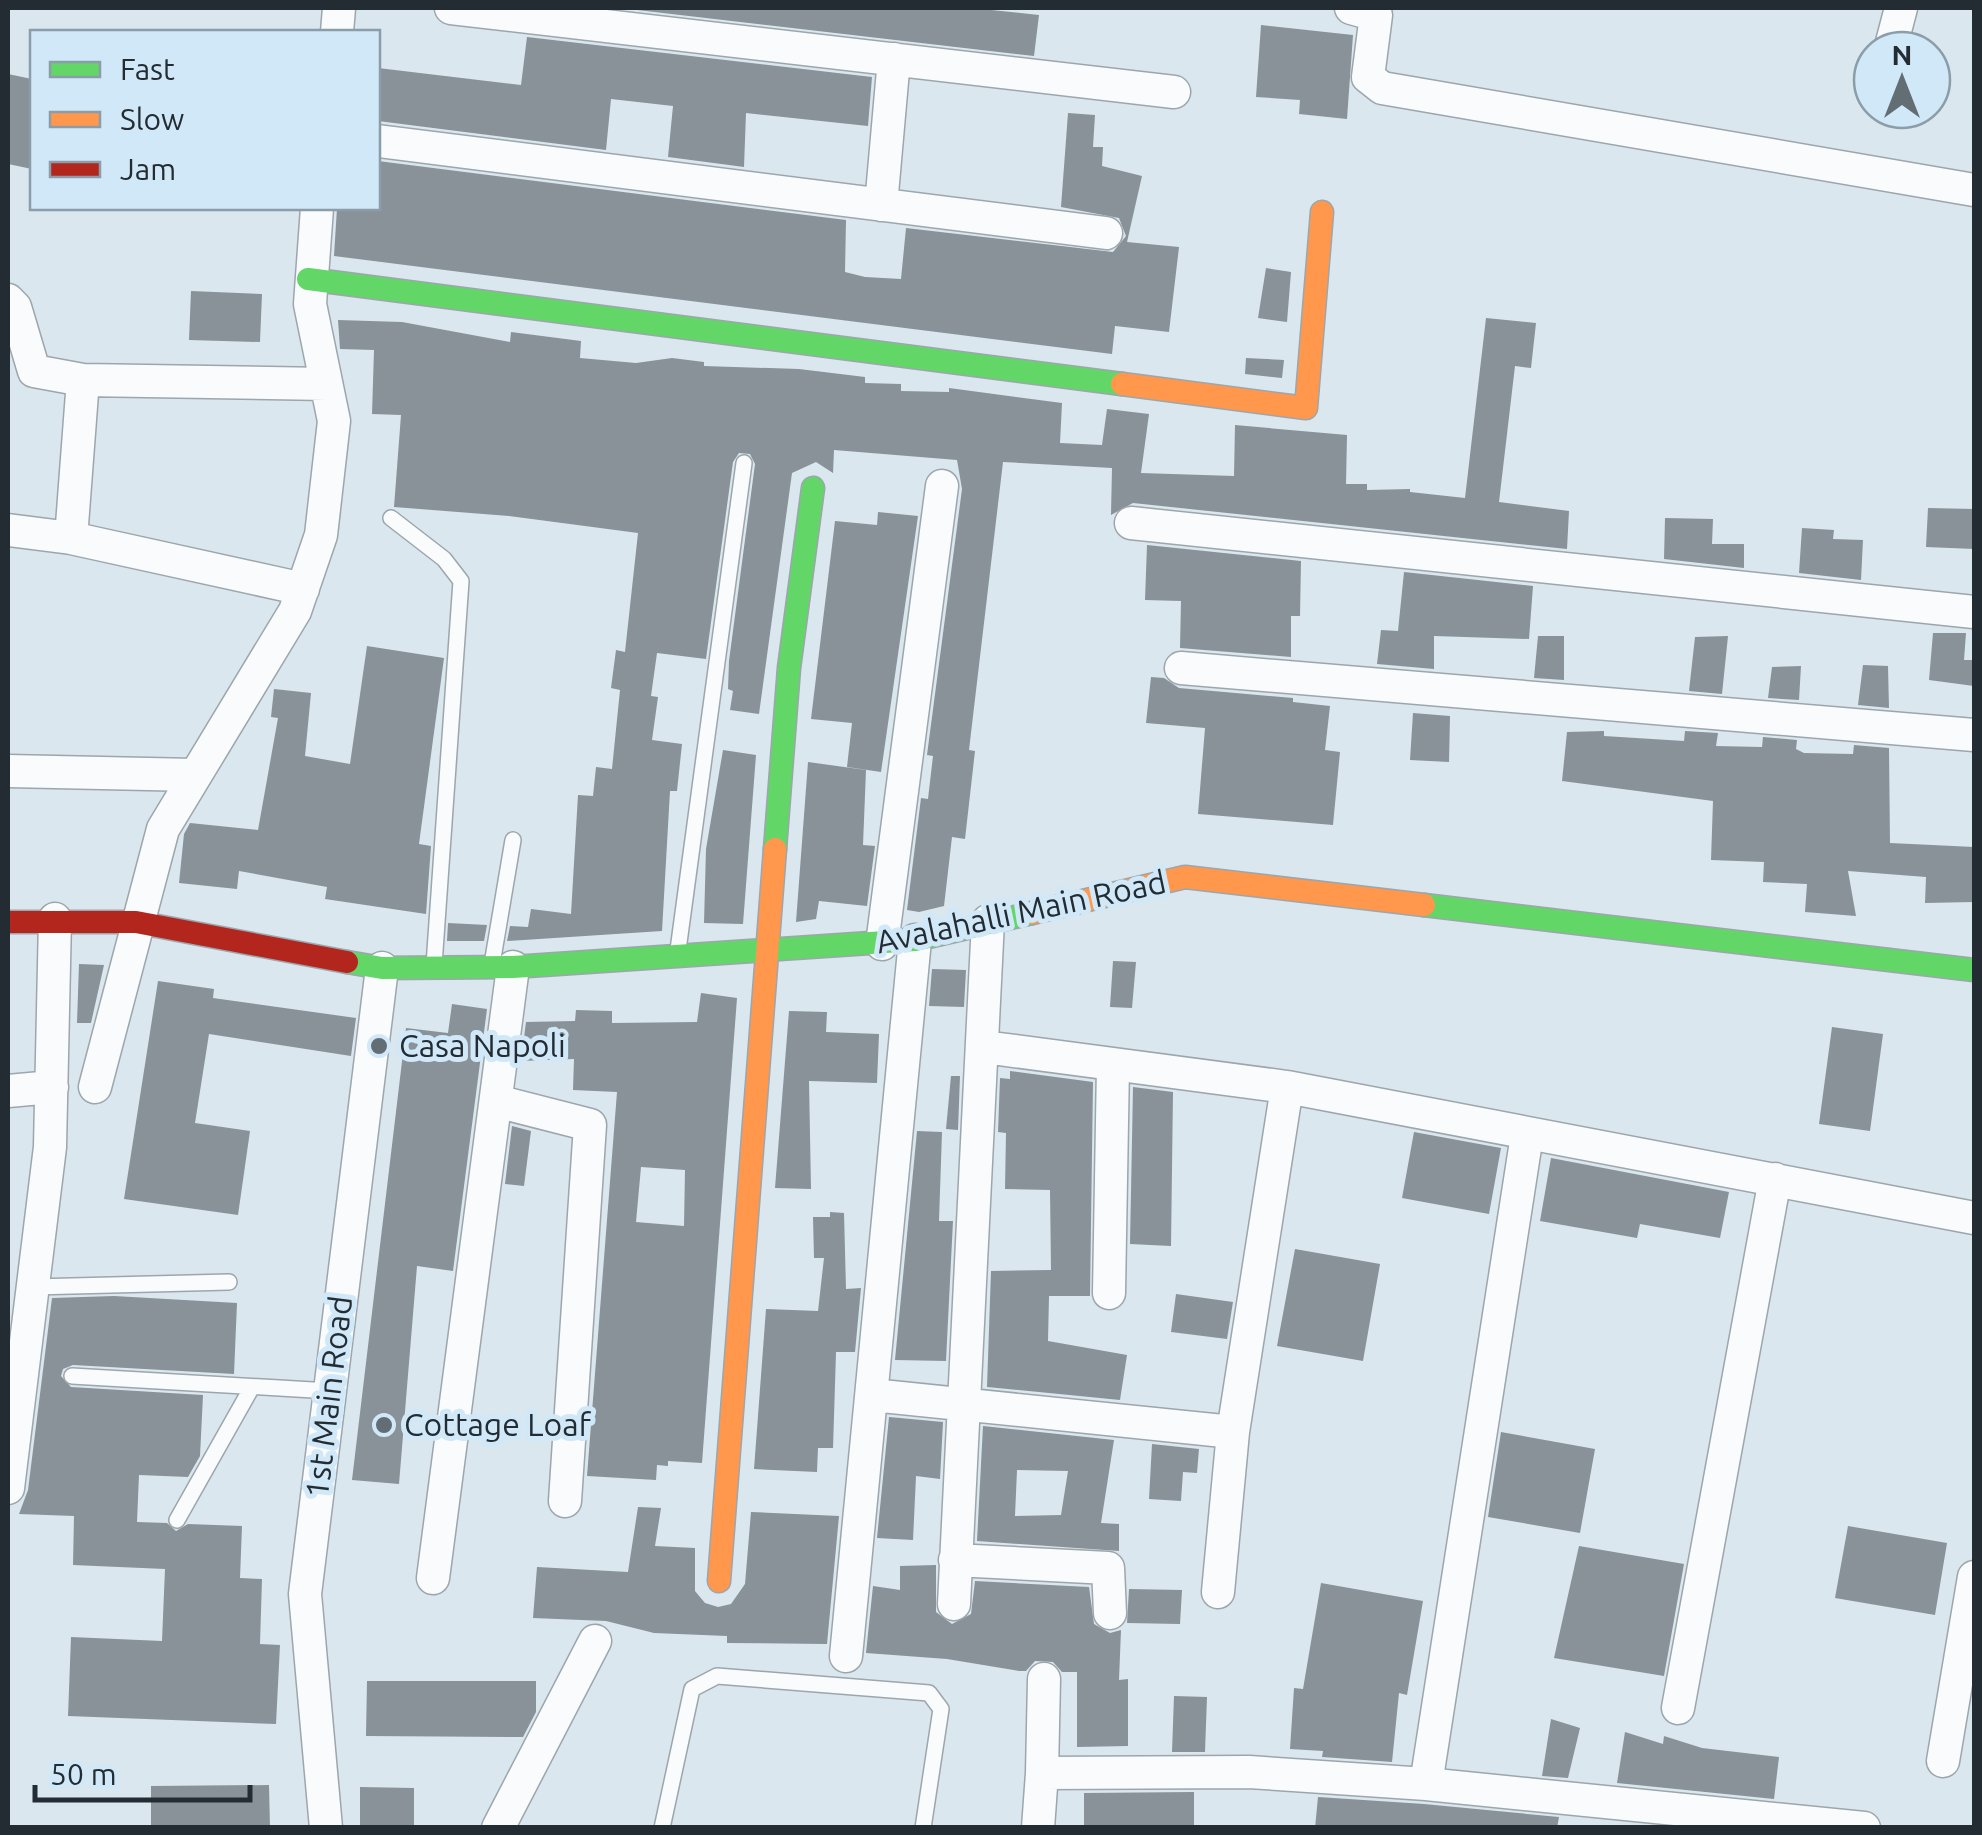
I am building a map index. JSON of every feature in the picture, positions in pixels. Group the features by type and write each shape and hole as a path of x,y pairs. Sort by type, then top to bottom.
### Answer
{"street":[{"path":"451,8 1174,92"},
{"path":"1351,8 1376,15 1368,77 1382,88 1974,190"},
{"path":"881,205 894,59"},
{"path":"380,141 1106,233"},
{"path":"95,1088 163,829 295,611 321,535 334,421 308,280 317,210"},
{"path":"308,280 1306,408 1322,212"},
{"path":"8,300 16,306 34,371 84,380 326,384"},
{"path":"71,538 84,380"},
{"path":"882,944 942,486"},
{"path":"719,1580 789,668 813,488"},
{"path":"1131,523 1974,612"},
{"path":"8,530 71,538 302,589"},
{"path":"1181,668 1974,735"},
{"path":"8,771 195,776"},
{"name":"Avalahalli Main Road","path":"8,922 136,922 382,968 502,967 915,940 1185,877 1974,970"},
{"path":"8,1488 50,1147 56,919"},
{"path":"954,1604 988,921"},
{"path":"846,1656 915,940"},
{"path":"433,1578 496,1101 502,967"},
{"name":"1st Main Road","path":"326,1828 305,1594 382,968"},
{"path":"984,1047 1287,1088 1974,1218"},
{"path":"1109,1293 1113,1065"},
{"path":"8,1091 52,1088"},
{"path":"1218,1592 1233,1432 1287,1088"},
{"path":"496,1101 590,1124 564,1501"},
{"path":"1426,1784 1527,1135"},
{"path":"1678,1708 1775,1179"},
{"path":"872,1395 1233,1432"},
{"path":"955,1560 1108,1568 1110,1613"},
{"path":"1943,1761 1974,1577"},
{"path":"498,1828 595,1641"},
{"path":"1038,1828 1044,1680"},
{"path":"1042,1773 1248,1772 1426,1784 1864,1828"}],"lane":[{"path":"678,957 744,464"},
{"path":"391,518 444,559 460,581 434,965"},
{"path":"502,967 513,840"},
{"path":"33,1287 229,1282"},
{"path":"72,1376 330,1391"},
{"path":"177,1520 252,1386"},
{"path":"662,1828 692,1689 716,1676 929,1693 941,1709 923,1828"}],"building":[{"path":"620,8 972,8 1039,15 1034,56"},
{"path":"1261,25 1353,35 1347,119 1299,114 1300,100 1256,97"},
{"path":"527,37 872,77 868,126 746,113 744,167 668,157 673,106 611,99 606,150 380,121 380,68 521,85"},
{"path":"8,74 30,79 30,169 8,164"},
{"path":"1068,113 1095,115 1093,147 1103,147 1102,166 1142,176 1127,242 1179,247 1169,332 1115,326 1112,354 334,256 337,210 380,210 380,161 846,220 845,272 865,277 901,279 906,228 1113,252 1126,236 1119,218 1061,207"},
{"path":"1266,268 1291,272 1287,322 1258,318"},
{"path":"191,291 262,294 260,342 189,340"},
{"path":"1486,318 1536,323 1531,368 1515,366 1499,502 1569,511 1567,549 1133,503 1111,515 1112,468 1003,462 969,750 975,751 965,839 952,837 944,906 919,912 907,910 921,798 928,799 933,756 927,755 962,489 957,460 834,450 833,473 816,462 792,473 759,714 730,710 733,691 728,689 755,464 750,454 739,453 733,462 706,659 657,653 651,696 658,697 652,740 682,744 677,791 670,791 662,931 507,941 510,926 528,927 531,909 571,914 578,795 593,796 596,767 612,769 620,690 611,688 616,650 625,652 638,533 509,516 394,507 401,415 372,414 374,350 340,349 338,320 402,322 510,342 511,332 581,341 580,358 636,363 672,358 704,362 704,366 799,369 865,377 865,383 901,384 901,391 949,392 949,388 1062,403 1060,443 1102,445 1107,409 1149,414 1141,473 1234,476 1235,425 1347,435 1346,484 1367,484 1367,490 1410,489 1465,498"},
{"path":"1246,358 1284,360 1282,378 1245,374"},
{"path":"1928,508 1974,509 1974,549 1926,547"},
{"path":"878,512 918,516 881,772 847,767 852,723 811,719 835,521 877,525"},
{"path":"1665,518 1713,519 1712,544 1744,544 1744,568 1664,559"},
{"path":"1802,528 1834,530 1833,539 1863,540 1861,580 1799,573"},
{"path":"1147,545 1301,561 1300,616 1291,616 1291,657 1180,648 1181,601 1145,600"},
{"path":"1404,572 1533,586 1529,639 1434,636 1434,669 1377,664 1381,630 1398,631"},
{"path":"1933,633 1966,633 1964,660 1974,660 1974,686 1929,680"},
{"path":"1538,636 1564,636 1564,680 1534,678"},
{"path":"1728,636 1722,694 1689,691 1695,637"},
{"path":"367,646 444,658 419,844 431,846 426,914 325,899 327,887 239,871 237,889 179,883 184,834 190,823 258,830 278,718 271,717 274,689 311,693 305,756 350,764"},
{"path":"1863,665 1888,666 1889,708 1858,705"},
{"path":"1801,666 1799,700 1768,698 1772,667"},
{"path":"1151,677 1164,678 1179,688 1293,698 1293,702 1330,706 1325,750 1340,752 1333,825 1198,814 1205,728 1146,723"},
{"path":"1413,713 1450,716 1449,762 1410,760"},
{"path":"1604,731 1604,736 1684,741 1685,731 1718,733 1716,746 1762,747 1763,737 1797,740 1796,749 1804,753 1853,754 1854,745 1889,748 1890,843 1974,847 1974,902 1925,903 1926,877 1848,871 1856,916 1805,912 1807,884 1763,882 1764,862 1711,860 1713,801 1562,781 1567,732"},
{"path":"723,750 756,755 743,924 704,923 706,849"},
{"path":"808,762 866,770 863,845 875,846 867,906 819,901 816,919 796,922"},
{"path":"448,923 487,925 484,941 447,941"},
{"path":"1113,961 1136,962 1132,1008 1110,1007"},
{"path":"79,964 104,965 91,1023 77,1023"},
{"path":"932,969 966,970 964,1007 929,1006"},
{"path":"158,981 214,989 213,998 356,1018 351,1056 209,1034 195,1123 250,1131 238,1215 124,1199"},
{"path":"701,993 737,998 702,1463 668,1461 668,1466 657,1465 656,1480 587,1476 617,1092 573,1090 574,1059 521,1061 526,1022 575,1021 576,1010 612,1011 612,1023 697,1022","holes":["641,1167 685,1170 684,1226 636,1222"]},
{"path":"452,1004 487,1009 453,1271 417,1266 399,1484 352,1480 406,1028 448,1033"},
{"path":"789,1011 827,1012 826,1032 879,1034 877,1083 809,1081 811,1189 775,1188"},
{"path":"1832,1027 1883,1034 1870,1131 1819,1124"},
{"path":"1010,1071 1093,1082 1090,1296 1049,1296 1048,1341 1127,1355 1120,1400 987,1387 991,1271 1051,1270 1050,1190 1005,1189 1006,1133 998,1132 1000,1078 1010,1079"},
{"path":"951,1076 960,1076 958,1130 946,1129"},
{"path":"1133,1087 1173,1092 1171,1246 1130,1244"},
{"path":"512,1126 531,1131 524,1186 505,1184"},
{"path":"917,1131 942,1132 939,1221 953,1221 946,1361 895,1360"},
{"path":"1414,1132 1501,1148 1489,1214 1402,1198"},
{"path":"1551,1158 1729,1192 1720,1238 1640,1224 1637,1238 1540,1221"},
{"path":"830,1212 844,1213 846,1289 861,1288 855,1352 836,1352 833,1448 818,1448 817,1472 754,1469 766,1309 818,1311 824,1258 814,1258 813,1217 830,1217"},
{"path":"1295,1249 1380,1264 1363,1361 1277,1346"},
{"path":"1176,1294 1233,1302 1227,1339 1171,1332"},
{"path":"114,1296 237,1303 234,1374 73,1365 63,1369 61,1376 71,1387 203,1395 200,1456 188,1477 139,1475 137,1522 167,1523 176,1531 188,1524 242,1526 240,1578 262,1579 260,1644 280,1645 276,1724 68,1716 71,1637 162,1641 165,1569 73,1565 74,1516 19,1514 28,1490 52,1298"},
{"path":"889,1417 943,1422 940,1479 916,1476 913,1540 877,1538"},
{"path":"983,1426 1114,1440 1101,1523 1119,1524 1119,1551 977,1541","holes":["1017,1470 1068,1471 1061,1515 1015,1516"]},
{"path":"1501,1432 1595,1449 1580,1533 1488,1517"},
{"path":"1152,1444 1199,1449 1197,1473 1183,1472 1181,1501 1149,1499"},
{"path":"638,1507 661,1508 655,1546 695,1548 695,1591 705,1603 718,1607 731,1604 745,1584 751,1512 839,1516 827,1644 727,1643 727,1636 654,1633 606,1621 533,1618 537,1567 628,1572"},
{"path":"1848,1526 1947,1543 1935,1615 1835,1598"},
{"path":"1579,1546 1684,1564 1664,1676 1554,1658"},
{"path":"936,1565 936,1612 952,1624 971,1614 975,1581 1089,1587 1094,1624 1110,1633 1121,1630 1119,1680 1128,1679 1128,1746 1077,1747 1077,1672 1062,1672 1053,1662 1035,1661 1026,1671 1019,1671 947,1659 866,1653 873,1586 900,1590 900,1566"},
{"path":"1321,1583 1423,1601 1407,1695 1399,1693 1392,1762 1322,1757 1323,1751 1290,1749 1294,1688 1303,1689"},
{"path":"1129,1589 1182,1590 1180,1624 1127,1623"},
{"path":"367,1681 536,1681 536,1712 523,1737 366,1736"},
{"path":"1174,1696 1207,1697 1205,1752 1172,1752"},
{"path":"1551,1719 1580,1728 1568,1778 1542,1776"},
{"path":"1625,1732 1663,1744 1664,1736 1702,1748 1779,1757 1774,1799 1617,1783"},
{"path":"269,1785 270,1828 151,1828 151,1786"},
{"path":"360,1787 414,1788 414,1828 360,1828"},
{"path":"1194,1792 1194,1828 1084,1828 1084,1793"},
{"path":"1318,1797 1559,1817 1557,1828 1315,1828"}],"traffic: fast":[{"path":"308,279 1122,384"},
{"path":"775,849 789,668 813,488"},
{"path":"1424,905 1974,970"},
{"path":"347,962 382,968 513,967 915,940 1032,913"}],"traffic: slow":[{"path":"1122,384 1306,408 1322,212"},
{"path":"719,1581 775,849"},
{"path":"1032,913 1185,877 1424,905"}],"traffic: jam":[{"path":"8,922 136,922 347,962"}],"place":[{"name":"Casa Napoli","path":"379,1046"},
{"name":"Cottage Loaf","path":"384,1425"}]}
